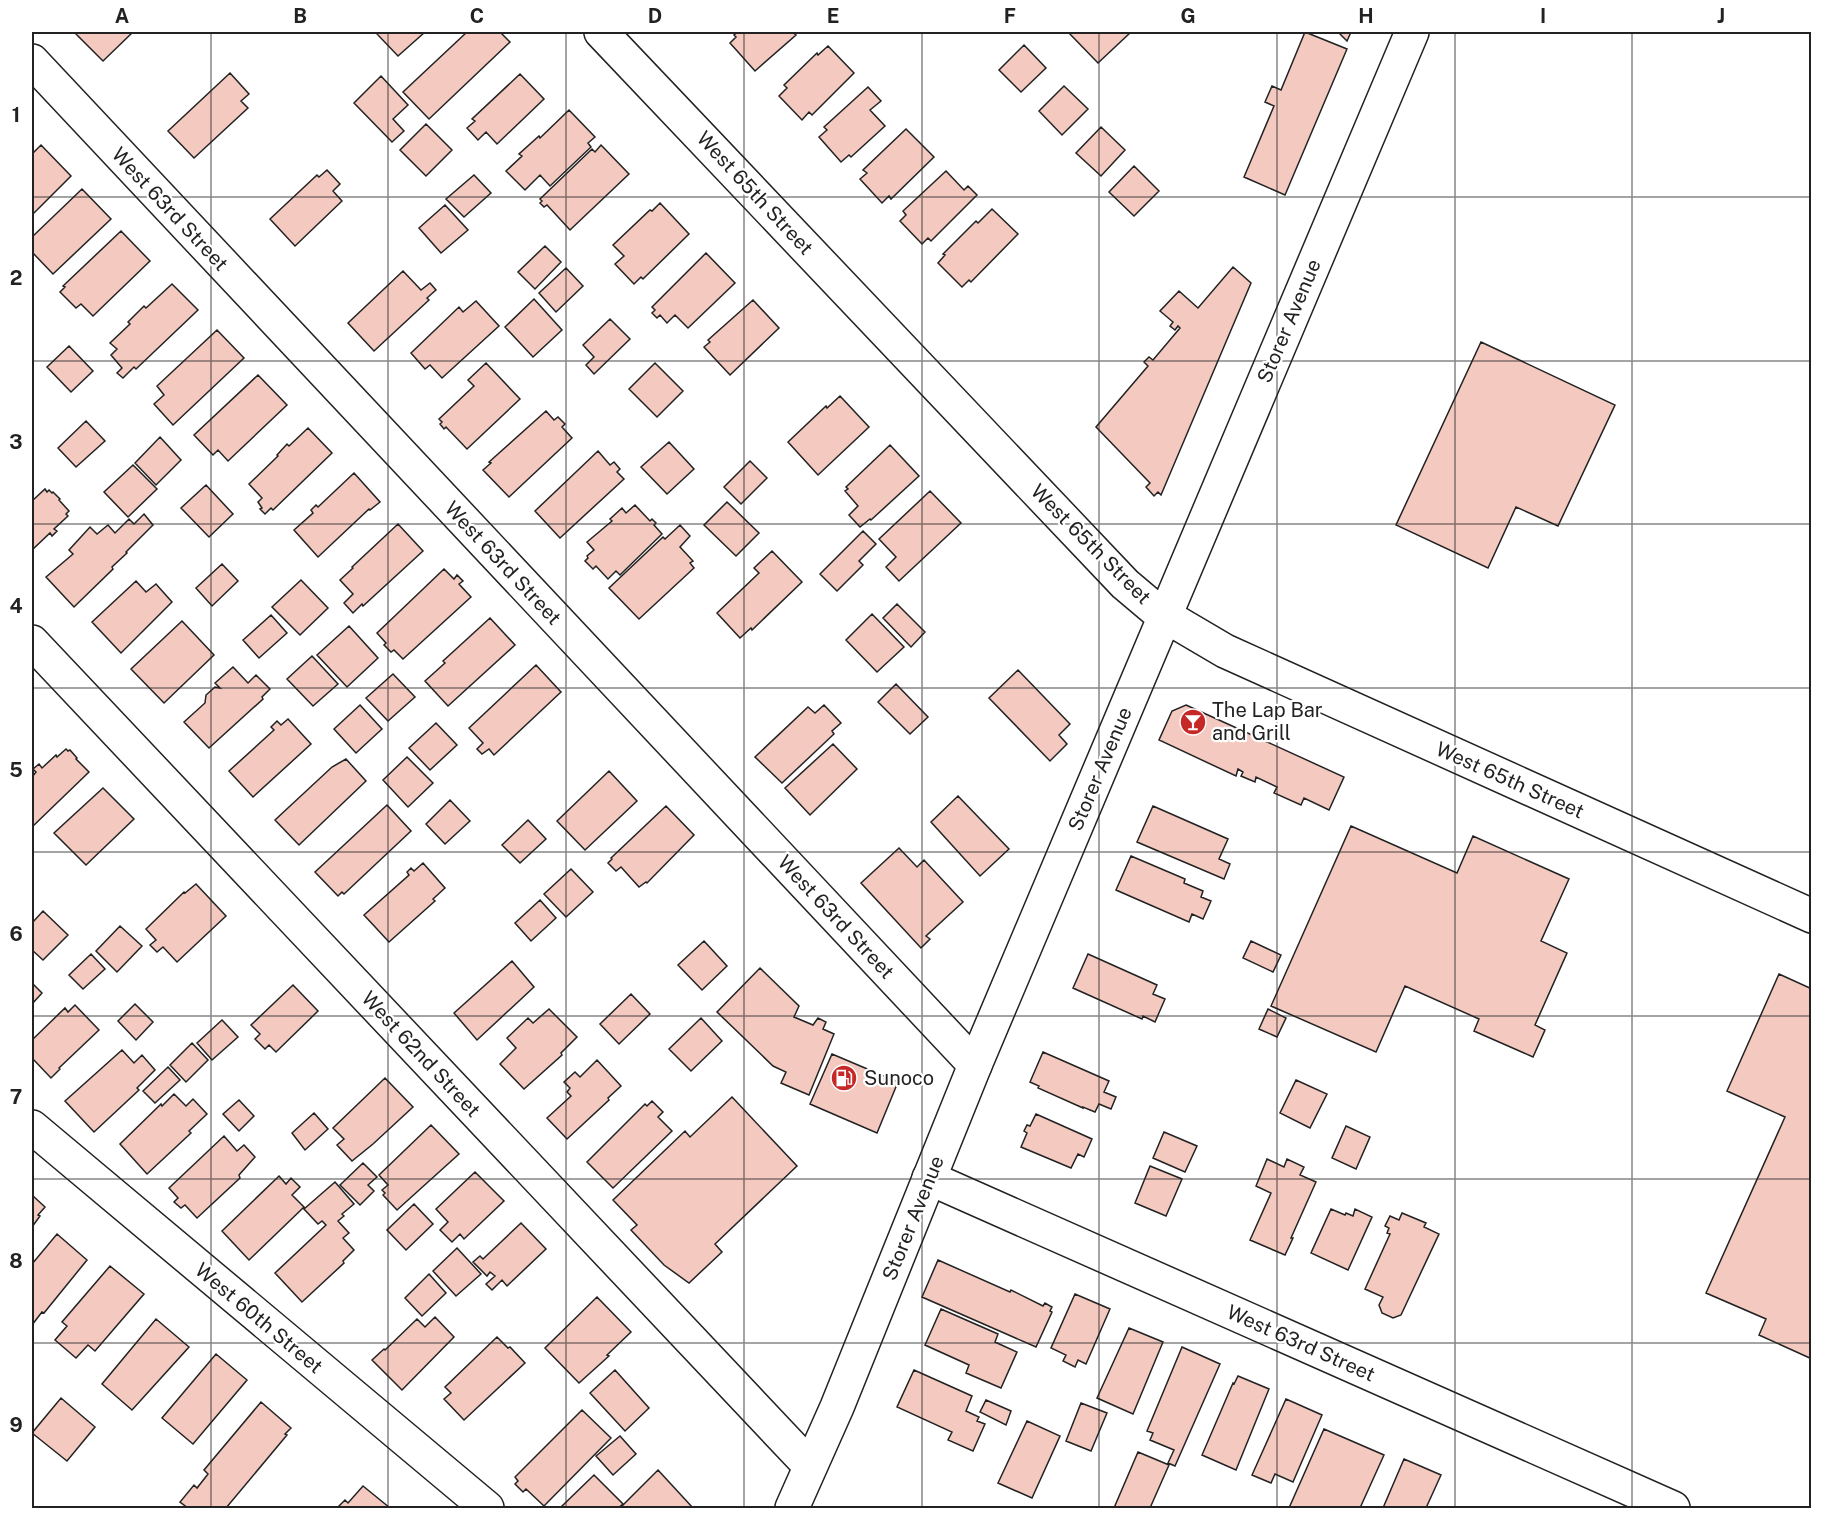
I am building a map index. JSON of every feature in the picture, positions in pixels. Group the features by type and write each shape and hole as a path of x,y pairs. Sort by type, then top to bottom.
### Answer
{"street":[{"name":"West 65th Street","path":"601,32 1125,584 1165,615 1225,651 1812,916"},
{"name":"Storer Avenue","path":"792,1509 837,1407 975,1065 1412,32"},
{"name":"West 63rd Street","path":"32,61 975,1065"},
{"name":"West 62nd Street","path":"32,642 810,1466"},
{"name":"West 60th Street","path":"32,1127 487,1509"},
{"name":"West 63rd Street","path":"929,1178 1673,1509"}],"building":[{"path":"78,32 133,32 103,61 76,34"},
{"path":"380,32 425,32 398,56 377,34"},
{"path":"467,32 500,32 510,42 429,119 403,92"},
{"path":"738,32 792,32 796,35 755,71 730,43"},
{"path":"1068,32 1131,32 1098,63"},
{"path":"1305,32 1347,49 1285,195 1244,177 1274,106 1265,102 1272,86 1281,90"},
{"path":"1338,32 1351,32 1347,41"},
{"path":"1024,45 1046,68 1021,92 999,70"},
{"path":"828,46 854,73 812,115 809,112 802,120 779,96 787,88 784,85 817,53 818,55"},
{"path":"230,73 249,94 241,101 248,108 194,158 168,131"},
{"path":"520,74 544,99 497,144 486,132 478,140 467,128 475,121 472,119"},
{"path":"381,76 408,105 393,119 404,131 392,142 354,103"},
{"path":"1064,86 1088,109 1062,135 1039,111"},
{"path":"868,87 881,101 870,110 885,126 851,157 849,155 841,162 819,137 827,130 824,127"},
{"path":"569,110 595,137 588,143 591,147 550,186 540,175 525,190 506,171 522,156 519,154 539,136 540,138"},
{"path":"426,124 452,150 426,176 400,150"},
{"path":"1101,127 1125,150 1101,176 1076,153"},
{"path":"906,129 934,157 891,199 889,196 882,203 860,179 867,173 863,170"},
{"path":"41,145 71,176 32,215 32,154"},
{"path":"601,145 629,174 570,230 547,205 544,207 540,203 542,201 540,199 592,149 595,152"},
{"path":"1134,166 1159,191 1134,216 1109,192"},
{"path":"327,170 340,184 333,191 342,201 295,246 270,219 317,175 319,177"},
{"path":"946,171 964,190 968,186 977,195 931,241 928,238 922,244 900,221 906,215 903,211"},
{"path":"474,175 491,193 464,217 446,199"},
{"path":"82,189 111,219 53,274 32,252 32,237"},
{"path":"660,203 689,234 643,279 641,277 634,284 615,264 624,256 613,245"},
{"path":"445,205 468,230 441,253 419,228"},
{"path":"992,209 1018,234 971,282 969,280 962,287 938,263 945,255 943,254 976,221 978,223"},
{"path":"121,231 150,261 93,316 81,304 76,308 60,292 65,287 63,286"},
{"path":"545,246 561,262 535,289 518,272"},
{"path":"706,253 735,283 688,328 675,315 667,323 660,315 657,318 652,313 655,310 652,307"},
{"path":"1233,267 1251,283 1161,495 1158,492 1154,496 1146,487 1150,483 1096,427 1148,366 1144,362 1149,357 1153,360 1180,328 1178,326 1175,330 1170,326 1173,322 1160,311 1179,291 1198,308"},
{"path":"566,268 583,286 556,312 539,293"},
{"path":"403,271 421,290 430,283 436,290 427,298 429,300 374,351 348,323"},
{"path":"172,284 198,310 136,369 134,367 123,378 117,373 122,368 111,355 117,349 110,343 130,324 128,322 144,306 146,308"},
{"path":"534,299 562,330 533,357 505,327"},
{"path":"753,300 779,328 730,375 704,347 710,342 708,340"},
{"path":"476,301 499,326 442,378 430,365 425,369 411,353 459,307 463,312"},
{"path":"610,319 630,339 594,374 586,365 594,357 583,345"},
{"path":"217,330 244,358 173,425 154,404 164,395 157,386"},
{"path":"1481,342 1615,405 1558,526 1516,507 1488,568 1396,525"},
{"path":"69,346 93,371 71,392 47,367"},
{"path":"486,363 520,399 467,449 446,427 444,429 439,419 474,386 468,380"},
{"path":"655,363 683,391 657,417 629,389"},
{"path":"258,375 287,405 228,461 218,450 213,455 194,435"},
{"path":"840,396 869,427 818,475 788,442"},
{"path":"546,411 554,420 558,417 565,424 562,427 572,438 509,497 483,470"},
{"path":"86,421 105,441 76,467 58,448"},
{"path":"308,428 332,453 273,510 271,508 265,514 258,502 262,498 249,484 287,444 289,446"},
{"path":"160,437 181,460 156,485 135,463"},
{"path":"669,442 694,469 667,494 641,467"},
{"path":"890,445 919,476 871,520 860,527 849,515 858,506 845,491 848,489 846,487"},
{"path":"598,451 610,465 614,462 620,469 617,472 624,479 560,538 535,511"},
{"path":"750,461 767,478 741,504 724,487"},
{"path":"133,465 157,489 128,517 104,492"},
{"path":"354,473 380,502 369,509 318,557 294,530 313,513 311,510 316,505 318,507"},
{"path":"206,485 233,514 209,537 181,508"},
{"path":"45,489 47,492 49,490 53,492 60,499 69,511 66,514 68,516 54,529 57,531 52,536 50,533 32,550 32,501"},
{"path":"930,491 961,523 899,581 886,567 896,557 879,539"},
{"path":"727,502 759,533 736,556 704,525"},
{"path":"635,505 650,521 652,519 656,523 654,525 662,534 620,575 616,571 608,579 596,566 593,569 585,561 594,550 587,542 612,521 610,519 622,508 626,513"},
{"path":"144,514 153,525 74,607 46,577 73,554 69,550 90,527 97,534 108,525 115,533 129,519 134,524"},
{"path":"398,524 423,551 353,613 344,603 353,594 340,580"},
{"path":"680,525 690,536 680,547 693,561 690,563 694,568 639,619 609,588 663,537 665,539"},
{"path":"863,531 876,544 859,561 863,565 837,591 820,574"},
{"path":"772,551 802,582 752,630 751,628 740,638 717,613 759,573 754,568"},
{"path":"222,564 238,581 212,606 196,588"},
{"path":"444,569 454,579 457,575 463,581 459,584 471,597 403,659 394,650 391,652 384,645 386,643 377,633"},
{"path":"301,580 328,608 300,635 272,607"},
{"path":"136,581 146,592 156,584 172,602 121,653 92,622"},
{"path":"897,604 925,632 911,647 883,618"},
{"path":"872,614 904,647 877,672 846,640"},
{"path":"271,615 287,633 259,658 243,640"},
{"path":"490,618 515,645 448,706 425,681 445,663 443,661"},
{"path":"182,621 214,655 164,703 131,669"},
{"path":"349,626 378,658 347,687 317,655"},
{"path":"312,656 338,684 313,706 287,679"},
{"path":"536,665 561,692 494,755 489,749 482,754 477,749 483,743 469,728"},
{"path":"233,667 248,683 256,675 270,689 262,697 263,699 209,748 184,722 205,703 206,695 215,687 220,688 215,683"},
{"path":"1018,670 1070,724 1059,735 1067,744 1050,761 989,698"},
{"path":"393,674 415,697 388,721 366,698"},
{"path":"896,684 928,717 910,734 878,702"},
{"path":"360,705 382,729 356,753 334,729"},
{"path":"824,705 841,723 832,731 834,734 782,783 755,757 808,707 815,713"},
{"path":"1186,705 1344,777 1329,810 1304,798 1301,805 1274,793 1277,787 1256,777 1255,782 1241,776 1243,772 1238,769 1236,776 1159,740 1172,711"},
{"path":"288,719 311,744 253,797 229,771 274,730 271,727 277,721 281,725"},
{"path":"436,723 457,745 430,770 409,748"},
{"path":"833,744 857,769 810,815 785,788"},
{"path":"66,749 70,750 89,772 32,827 32,777 36,772 33,769 39,764 42,768"},
{"path":"407,757 433,783 408,807 383,780"},
{"path":"346,759 366,781 299,845 275,820 332,767"},
{"path":"609,771 637,801 585,850 557,821"},
{"path":"103,788 134,819 86,865 54,833"},
{"path":"958,796 1009,849 980,876 931,822"},
{"path":"450,800 470,821 445,844 426,824"},
{"path":"387,805 411,831 344,894 342,892 338,896 315,872"},
{"path":"666,806 694,835 647,883 639,887 621,867 616,871 608,863"},
{"path":"1153,806 1228,839 1219,859 1230,864 1224,879 1137,842"},
{"path":"528,820 546,839 520,863 502,845"},
{"path":"1351,826 1457,873 1473,836 1569,879 1541,941 1567,953 1535,1025 1545,1030 1533,1057 1474,1031 1479,1019 1405,986 1376,1052 1271,1006"},
{"path":"899,848 917,867 924,860 963,902 926,936 930,939 921,948 861,883"},
{"path":"1131,856 1185,879 1184,883 1203,891 1201,897 1211,901 1203,919 1192,914 1189,922 1116,890"},
{"path":"423,863 445,888 433,899 435,901 389,942 364,915 409,875 407,872 411,868 414,871"},
{"path":"571,869 593,892 566,917 544,894"},
{"path":"196,884 226,916 177,962 163,947 157,952 150,945 156,940 146,929 184,892"},
{"path":"540,900 556,918 531,941 515,923"},
{"path":"43,911 68,935 43,960 32,950 32,923"},
{"path":"120,926 142,946 117,972 96,951"},
{"path":"704,941 727,966 702,990 678,965"},
{"path":"1251,941 1281,955 1273,972 1243,958"},
{"path":"91,954 105,969 83,989 69,975"},
{"path":"1088,954 1157,985 1153,994 1165,999 1155,1022 1143,1016 1142,1019 1073,988"},
{"path":"512,961 534,987 477,1040 454,1013"},
{"path":"760,968 799,1006 794,1017 813,1025 818,1018 826,1022 823,1029 834,1034 809,1095 781,1083 786,1072 773,1066 717,1012"},
{"path":"1779,974 1812,989 1812,1359 1759,1335 1766,1319 1706,1293 1785,1117 1727,1091"},
{"path":"32,983 42,993 32,1004"},
{"path":"293,985 318,1011 276,1052 269,1045 265,1049 255,1039 260,1034 251,1025"},
{"path":"631,994 650,1014 619,1044 600,1024"},
{"path":"135,1004 153,1022 136,1040 118,1021"},
{"path":"75,1005 99,1030 51,1078 32,1058 32,1040 65,1008 68,1012"},
{"path":"549,1009 577,1037 561,1053 562,1055 524,1089 500,1064 516,1048 507,1038 528,1018 533,1023"},
{"path":"1268,1009 1286,1018 1277,1037 1259,1029"},
{"path":"701,1018 722,1041 691,1071 669,1049"},
{"path":"222,1020 238,1037 212,1060 197,1043"},
{"path":"192,1043 208,1060 186,1082 170,1065"},
{"path":"122,1050 134,1063 142,1055 155,1070 137,1088 139,1090 94,1132 65,1101"},
{"path":"1043,1052 1109,1081 1104,1092 1116,1097 1111,1109 1099,1104 1095,1112 1083,1108 1038,1088 1039,1086 1030,1082"},
{"path":"832,1054 898,1082 877,1133 810,1104"},
{"path":"597,1060 621,1086 567,1139 547,1118 571,1096 567,1092 570,1088 564,1082 575,1072 580,1077"},
{"path":"168,1067 180,1080 155,1103 143,1091"},
{"path":"385,1078 413,1107 352,1161 337,1145 344,1139 333,1128"},
{"path":"1296,1080 1327,1094 1310,1128 1280,1113"},
{"path":"174,1094 186,1106 193,1099 207,1114 189,1131 191,1133 147,1174 120,1144"},
{"path":"732,1097 797,1166 715,1244 722,1252 689,1283 664,1265 631,1230 637,1225 613,1200 685,1131 690,1137"},
{"path":"239,1100 254,1116 239,1131 223,1114"},
{"path":"652,1101 663,1112 658,1117 672,1131 613,1188 587,1162 645,1104 647,1106"},
{"path":"314,1113 328,1129 305,1150 292,1133"},
{"path":"1036,1114 1092,1139 1084,1157 1078,1154 1071,1168 1021,1147 1027,1133 1024,1131 1027,1125 1030,1126"},
{"path":"431,1125 459,1154 397,1210 383,1195 385,1193 382,1190 388,1185 379,1175"},
{"path":"1346,1126 1370,1137 1356,1169 1332,1158"},
{"path":"1164,1132 1197,1146 1185,1172 1153,1158"},
{"path":"224,1136 237,1151 244,1145 255,1157 239,1175 240,1178 197,1218 185,1205 181,1208 174,1202 178,1198 169,1188"},
{"path":"1267,1159 1284,1167 1287,1159 1304,1167 1300,1175 1316,1182 1285,1255 1250,1240 1271,1193 1256,1186"},
{"path":"363,1163 377,1177 368,1185 374,1191 360,1205 340,1185"},
{"path":"1150,1166 1182,1179 1166,1216 1135,1203"},
{"path":"475,1172 504,1201 464,1239 460,1234 452,1242 440,1230 448,1222 436,1209"},
{"path":"279,1176 286,1184 291,1178 300,1187 292,1195 304,1207 249,1260 222,1231"},
{"path":"335,1182 354,1204 342,1214 344,1216 338,1221 349,1233 343,1238 354,1250 343,1261 344,1263 302,1302 275,1273 326,1225 322,1221 318,1224 304,1209"},
{"path":"32,1195 45,1207 32,1227"},
{"path":"414,1204 433,1224 406,1250 387,1230"},
{"path":"1331,1209 1353,1216 1355,1209 1372,1217 1348,1270 1311,1253"},
{"path":"1402,1213 1426,1223 1424,1227 1439,1234 1401,1315 1393,1318 1382,1313 1379,1305 1383,1297 1365,1289 1390,1234 1387,1233 1389,1228 1385,1226 1390,1216 1399,1220"},
{"path":"521,1223 546,1249 507,1286 502,1280 492,1290 486,1284 495,1276 490,1272 487,1276 473,1262 480,1256 483,1259"},
{"path":"57,1234 87,1260 32,1325 32,1264"},
{"path":"457,1248 481,1274 456,1296 433,1271"},
{"path":"938,1260 1010,1292 1011,1290 1043,1306 1045,1303 1052,1307 1050,1311 1052,1312 1036,1347 922,1297"},
{"path":"110,1266 144,1294 95,1351 88,1345 76,1358 55,1340 67,1326 62,1322"},
{"path":"429,1274 446,1293 422,1316 405,1298"},
{"path":"1075,1294 1110,1309 1086,1364 1078,1360 1075,1367 1063,1361 1066,1355 1051,1348"},
{"path":"597,1297 631,1332 579,1383 545,1348"},
{"path":"941,1309 998,1334 995,1342 1017,1352 1001,1388 966,1373 969,1365 925,1345"},
{"path":"435,1317 454,1337 402,1390 372,1360 417,1319 425,1327"},
{"path":"156,1319 189,1347 132,1410 102,1384"},
{"path":"1129,1328 1163,1342 1133,1414 1097,1398"},
{"path":"497,1337 525,1363 464,1420 444,1399 451,1393 445,1387"},
{"path":"1182,1347 1220,1364 1175,1466 1168,1463 1174,1450 1150,1440 1153,1433 1147,1431"},
{"path":"216,1354 247,1380 193,1444 162,1418"},
{"path":"615,1370 649,1408 625,1431 590,1393"},
{"path":"914,1370 972,1396 966,1411 979,1417 977,1421 985,1424 973,1451 948,1440 952,1432 897,1407"},
{"path":"1238,1376 1269,1389 1236,1470 1202,1455"},
{"path":"61,1398 95,1427 67,1461 32,1433"},
{"path":"1286,1399 1322,1415 1293,1482 1275,1474 1271,1483 1252,1475"},
{"path":"986,1400 1011,1411 1006,1425 980,1412"},
{"path":"261,1402 291,1428 285,1434 287,1435 226,1508 188,1508 180,1502 194,1485 197,1488 208,1474 204,1470"},
{"path":"1081,1403 1107,1413 1091,1451 1066,1441"},
{"path":"582,1410 611,1438 544,1506 526,1489 523,1492 515,1484 518,1481 515,1477"},
{"path":"1027,1421 1060,1436 1032,1498 998,1483"},
{"path":"1324,1429 1384,1455 1360,1508 1289,1508"},
{"path":"620,1436 636,1454 613,1475 596,1456"},
{"path":"1138,1452 1169,1465 1150,1508 1114,1508"},
{"path":"1404,1459 1441,1475 1426,1508 1383,1508"},
{"path":"658,1470 693,1508 620,1508"},
{"path":"594,1475 623,1504 618,1508 560,1508"},
{"path":"363,1486 390,1508 337,1508 345,1500 348,1503"}],"place":[{"name":"The Lap Bar and Grill","path":"1193,722"},
{"name":"Sunoco","path":"844,1078"}]}
